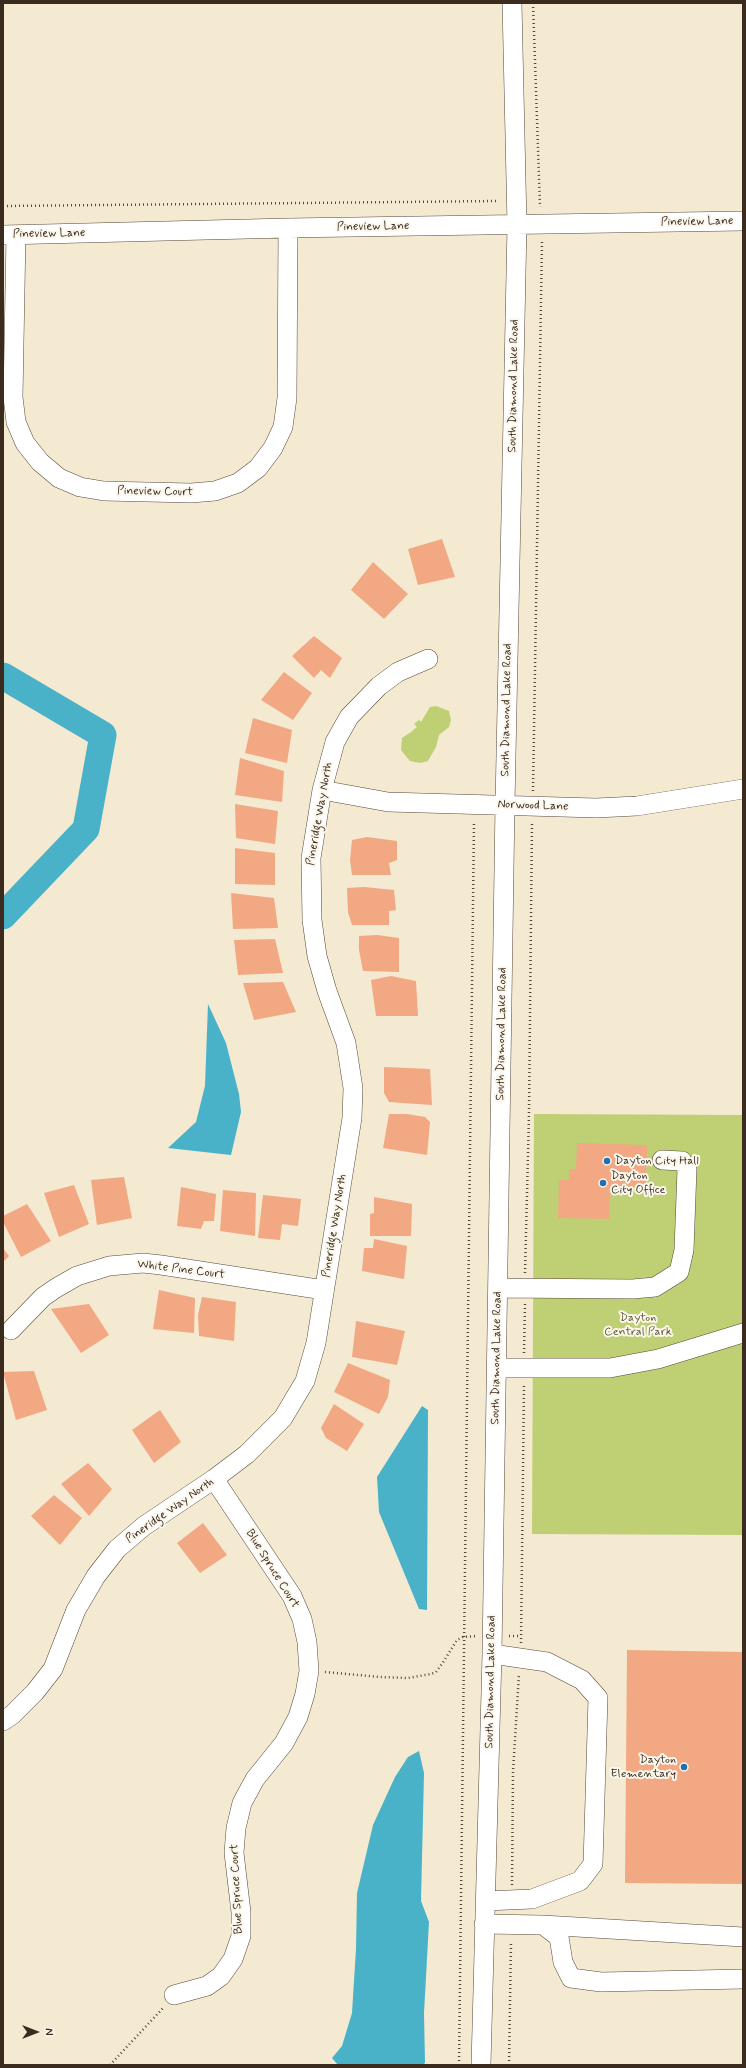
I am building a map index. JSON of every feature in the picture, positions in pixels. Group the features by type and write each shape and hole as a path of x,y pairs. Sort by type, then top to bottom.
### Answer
{"street":[{"name":"South Diamond Lake Road","path":"481,2065 492,1654 505,804 517,224 512,3"},
{"name":"Pineview Lane","path":"9,235 288,228 743,221"},
{"name":"Pineview Court","path":"9,235 13,397 16,422 26,443 40,462 59,478 80,487 104,491 191,493 215,491 238,482 258,468 273,448 283,427 288,398 288,228"},
{"name":"Pineridge Way North","path":"3,1721 12,1715 35,1692 53,1669 76,1610 96,1576 117,1549 144,1526 214,1480 247,1454 283,1418 305,1381 316,1343 352,1118 353,1088 346,1043 327,991 318,956 312,920 311,858 322,790 335,742 349,717 379,686 398,672 428,659"},
{"name":"Norwood Lane","path":"322,790 388,802 505,804 596,808 637,806 743,788"},
{"path":"498,1288 633,1289 655,1287 679,1272 684,1250 687,1169 682,1161 662,1160"},
{"name":"White Pine Court","path":"11,1330 43,1297 56,1288 78,1276 109,1266 143,1263 161,1265 324,1290"},
{"path":"497,1368 610,1368 637,1364 743,1332"},
{"name":"Blue Spruce Court","path":"174,1995 207,1986 221,1976 233,1959 241,1936 234,1853 236,1828 242,1804 255,1779 284,1743 298,1717 305,1694 309,1671 307,1642 302,1619 292,1596 214,1480"},
{"path":"485,1901 532,1899 580,1881 593,1864 598,1698 582,1680 547,1662 492,1654"},
{"path":"484,1924 543,1925 743,1937"},
{"path":"543,1925 559,1937 563,1962 571,1978 601,1982 743,1979"}],"path":[{"path":"533,3 540,210"},
{"path":"3,206 499,201"},
{"path":"512,1901 513,1772 521,1636 532,806 542,240"},
{"path":"459,2065 474,804"},
{"path":"309,1671 380,1677 420,1677 436,1672 457,1640 463,1637 521,1636"},
{"path":"509,2065 511,1924"},
{"path":"110,2065 174,1995"}],"green space":[{"path":"436,706 449,711 451,720 449,727 439,735 436,747 428,761 420,763 410,761 401,750 402,738 417,727 414,724 419,720 421,722 430,707"},
{"name":"Dayton Central Park","path":"534,1114 743,1115 743,1535 532,1534"}],"water":[{"path":"208,1004 226,1043 239,1094 241,1112 231,1155 168,1148 196,1122 205,1086"},
{"path":"422,1406 428,1410 427,1610 419,1609 379,1512 377,1477"},
{"path":"419,1751 424,1773 421,1901 429,1922 424,2013 425,2063 422,2065 338,2065 332,2058 342,2046 352,2013 356,1949 357,1893 373,1825 395,1777 408,1757"}],"building":[{"path":"442,539 455,577 418,585 408,549"},
{"path":"373,562 408,594 384,619 351,590"},
{"path":"314,636 342,658 330,678 321,670 314,678 292,656"},
{"path":"284,672 312,693 293,720 261,700"},
{"path":"253,718 292,730 287,763 245,753"},
{"path":"240,758 284,771 282,802 235,795"},
{"path":"235,804 278,811 275,844 236,838"},
{"path":"367,837 397,841 397,860 389,863 391,875 352,875 350,860 352,840"},
{"path":"235,848 275,853 275,885 235,884"},
{"path":"364,887 394,890 396,910 389,911 389,925 352,925 348,912 347,888"},
{"path":"231,893 274,898 278,928 233,929"},
{"path":"377,935 399,938 399,972 363,971 359,950 359,936"},
{"path":"275,939 283,973 238,975 234,940"},
{"path":"391,976 416,981 418,1016 376,1016 371,980"},
{"path":"283,982 296,1012 254,1020 243,983"},
{"path":"384,1067 430,1069 432,1105 389,1102 384,1093"},
{"path":"389,1114 407,1114 425,1117 430,1122 427,1155 383,1148"},
{"name":"Dayton City Office","path":"577,1143 647,1145 646,1187 611,1186 609,1219 558,1218 559,1180 569,1180 569,1169 576,1169"},
{"path":"124,1177 132,1218 97,1225 91,1180"},
{"path":"74,1185 89,1224 59,1237 44,1193"},
{"path":"181,1187 216,1194 214,1221 204,1221 201,1229 177,1226"},
{"path":"223,1190 256,1193 255,1236 220,1231"},
{"path":"263,1195 301,1199 298,1226 282,1224 280,1240 258,1238"},
{"path":"374,1197 412,1204 411,1236 370,1236 370,1214 374,1213"},
{"path":"27,1204 51,1241 21,1257 3,1222 3,1216"},
{"path":"374,1239 407,1246 404,1279 362,1271 364,1248 373,1248"},
{"path":"3,1248 9,1256 3,1262"},
{"path":"159,1290 195,1298 194,1333 153,1329"},
{"path":"202,1297 236,1302 234,1341 199,1336 198,1315"},
{"path":"89,1304 109,1335 81,1353 51,1309"},
{"path":"356,1321 405,1331 397,1365 352,1357"},
{"path":"348,1363 390,1380 388,1397 379,1414 334,1392"},
{"path":"34,1371 47,1410 16,1420 3,1372"},
{"path":"334,1404 364,1424 347,1451 326,1438 321,1428"},
{"path":"160,1410 181,1442 154,1463 132,1430"},
{"path":"88,1463 112,1489 89,1516 61,1484"},
{"path":"54,1495 82,1518 60,1545 31,1516"},
{"path":"203,1523 227,1555 200,1573 177,1543"},
{"name":"Dayton Elementary","path":"627,1650 743,1652 743,1884 625,1883"}],"waterway":[{"path":"3,676 103,735 86,829 3,916"}],"place":[{"name":"Dayton City Hall","path":"607,1161"},
{"name":"Dayton City Office","path":"603,1183"},
{"name":"Dayton Elementary","path":"684,1767"}]}
